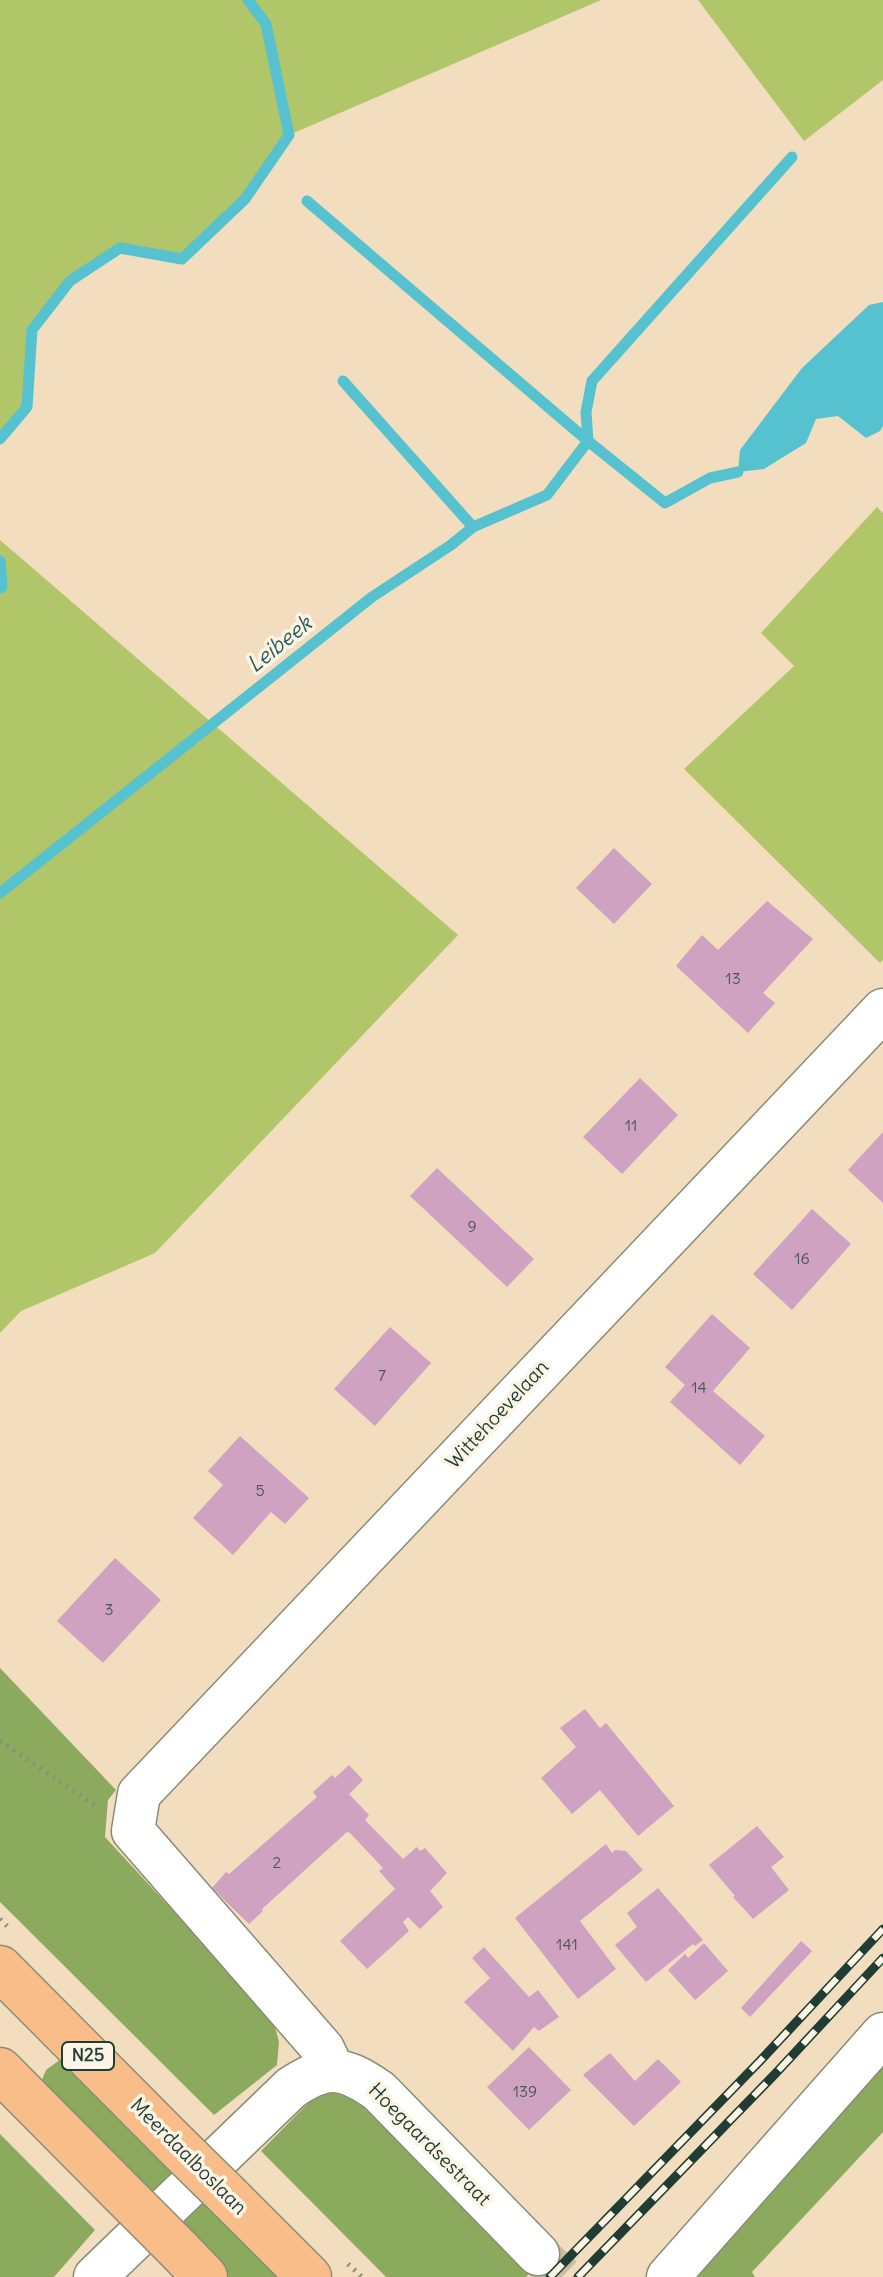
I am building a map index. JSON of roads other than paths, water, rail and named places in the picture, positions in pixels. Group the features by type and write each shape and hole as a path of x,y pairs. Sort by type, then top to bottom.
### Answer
{"highway":[{"name":"Meerdaalboslaan","path":"0,1968 309,2277"},
{"path":"0,2070 192,2264"}],"street":[{"name":"Wittehoevelaan","path":"333,2070 323,2049 133,1831 139,1794 883,1010"},
{"path":"668,2277 883,2034"},
{"name":"Hoegaardsestraat","path":"333,2070 358,2076 379,2091 538,2254"},
{"path":"95,2277 291,2088 310,2075 333,2070"}],"water":[{"path":"883,302 883,426 880,431 866,438 838,416 816,419 806,443 764,469 738,472 740,450 802,368 869,305"}],"waterway":[{"path":"0,439 27,407 32,330 70,281 120,248 182,259 245,199 289,135 266,24 248,0"},
{"path":"588,441 586,412 592,381 792,157"},
{"path":"307,201 665,503 710,478 738,472"},
{"path":"343,381 473,527"},
{"name":"Leibeek","path":"0,893 372,597 473,527 547,495 588,441"},
{"path":"0,561 0,588"}],"tunnel":[{"path":"538,2254 562,2277"}],"railway":[{"path":"550,2277 883,1929"},
{"path":"578,2277 883,1958"}]}
